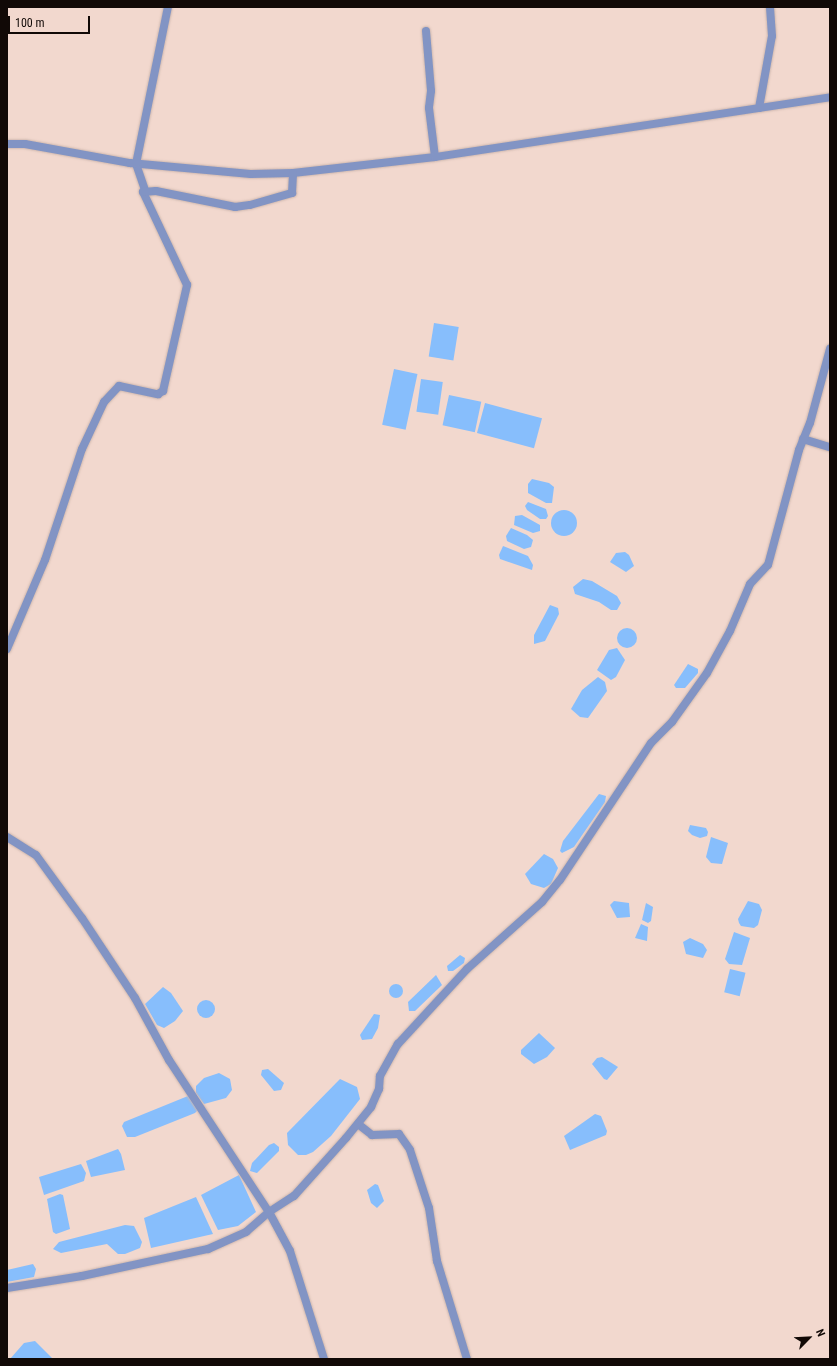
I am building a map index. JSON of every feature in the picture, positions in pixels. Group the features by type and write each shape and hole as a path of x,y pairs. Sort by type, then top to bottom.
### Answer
{"street":[{"path":"7,649 45,560 82,449 104,402 119,386 158,394 163,392 187,285 144,195 145,190 136,164 168,7"},
{"path":"758,108 772,36 770,7"},
{"path":"426,31 431,91 429,108 435,156"},
{"path":"7,144 25,144 136,164 251,174 293,173 435,156 830,97"},
{"path":"145,190 235,207 250,205 292,193 293,173"},
{"path":"7,1288 82,1276 208,1250 246,1232 269,1212 294,1196 358,1124 371,1107 379,1089 380,1076 398,1044 467,968 542,902 560,880 651,743 672,722 707,672 730,631 750,584 768,566 803,439 810,423 830,349"},
{"path":"803,439 830,447"},
{"path":"7,837 36,855 82,918 135,998 169,1060 269,1212 290,1251 324,1359"},
{"path":"358,1124 372,1135 399,1134 410,1150 429,1208 437,1261 467,1359"}],"water":[{"path":"434,323 459,327 453,360 429,357"},
{"path":"394,369 417,374 406,430 382,425"},
{"path":"421,379 443,382 438,415 416,412"},
{"path":"449,395 481,402 475,432 443,425"},
{"path":"485,403 542,418 534,448 477,433"},
{"path":"532,479 549,483 554,487 552,503 546,503 528,493 528,484"},
{"path":"528,502 546,509 548,516 546,519 540,519 527,510 525,506"},
{"path":"564,510 574,513 577,523 574,533 564,536 554,533 551,523 554,513"},
{"path":"522,515 540,525 540,531 533,533 514,525 515,516"},
{"path":"511,528 527,535 533,540 531,547 524,549 507,541 506,536"},
{"path":"503,546 528,556 533,565 532,570 500,559 499,555"},
{"path":"625,552 629,555 634,566 626,572 610,562 616,553"},
{"path":"583,579 592,581 617,596 621,603 617,610 611,610 599,602 575,594 573,587"},
{"path":"550,605 558,608 559,614 545,641 534,644 534,635"},
{"path":"623,628 631,628 637,634 637,642 631,648 623,648 617,642 617,634"},
{"path":"617,648 625,660 616,677 611,680 597,670 609,650"},
{"path":"688,664 698,669 698,673 685,688 676,688 674,685"},
{"path":"598,677 605,682 607,691 588,718 580,717 571,709 582,690"},
{"path":"599,794 606,796 605,802 574,847 562,853 560,851 563,841"},
{"path":"690,825 706,828 708,832 707,836 700,838 692,835 688,831"},
{"path":"711,837 728,843 722,864 711,863 706,857"},
{"path":"544,854 553,859 558,868 551,884 544,888 531,884 525,874"},
{"path":"614,901 629,903 630,917 617,918 610,905"},
{"path":"748,901 759,904 762,910 758,925 754,928 741,926 738,919"},
{"path":"646,903 653,907 651,921 648,923 642,920"},
{"path":"641,924 648,927 647,941 635,938"},
{"path":"734,932 750,938 742,965 729,964 725,959"},
{"path":"690,938 703,944 707,950 703,958 686,954 683,942"},
{"path":"460,955 465,958 464,963 453,971 448,971 447,966"},
{"path":"730,969 746,973 740,996 724,992"},
{"path":"436,975 442,985 415,1011 409,1011 408,1002"},
{"path":"393,984 399,984 403,988 403,994 399,998 393,998 389,994 389,988"},
{"path":"163,987 171,993 183,1011 175,1021 164,1028 157,1025 145,1004"},
{"path":"206,1000 212,1003 215,1009 212,1015 206,1018 200,1015 197,1009 200,1003"},
{"path":"374,1014 380,1015 378,1028 372,1039 362,1040 360,1035"},
{"path":"539,1033 555,1048 547,1057 534,1064 521,1054 521,1050"},
{"path":"602,1057 618,1067 607,1080 604,1079 592,1064 597,1058"},
{"path":"268,1069 284,1083 281,1090 274,1091 261,1075 262,1070"},
{"path":"219,1073 230,1079 232,1090 226,1098 204,1104 196,1093 196,1086 204,1078"},
{"path":"340,1079 357,1087 360,1099 331,1136 313,1152 306,1155 298,1155 288,1145 287,1133"},
{"path":"188,1096 198,1110 195,1113 135,1137 127,1137 122,1126 124,1122"},
{"path":"595,1114 601,1116 607,1131 606,1135 570,1150 564,1136"},
{"path":"274,1143 279,1147 279,1151 257,1173 250,1171 252,1163 269,1145"},
{"path":"118,1149 121,1154 125,1170 91,1177 86,1161"},
{"path":"81,1164 86,1173 84,1181 44,1195 39,1177"},
{"path":"239,1175 256,1212 238,1226 218,1230 201,1195"},
{"path":"375,1184 378,1185 384,1201 377,1208 371,1203 367,1190"},
{"path":"60,1194 63,1195 70,1229 56,1234 53,1232 47,1199"},
{"path":"196,1197 213,1234 151,1248 144,1218"},
{"path":"125,1225 134,1226 142,1242 140,1248 125,1254 118,1254 107,1244 61,1253 53,1249 59,1242"},
{"path":"33,1264 36,1269 34,1277 7,1282 7,1270"},
{"path":"35,1341 53,1359 10,1359 24,1343"}]}
